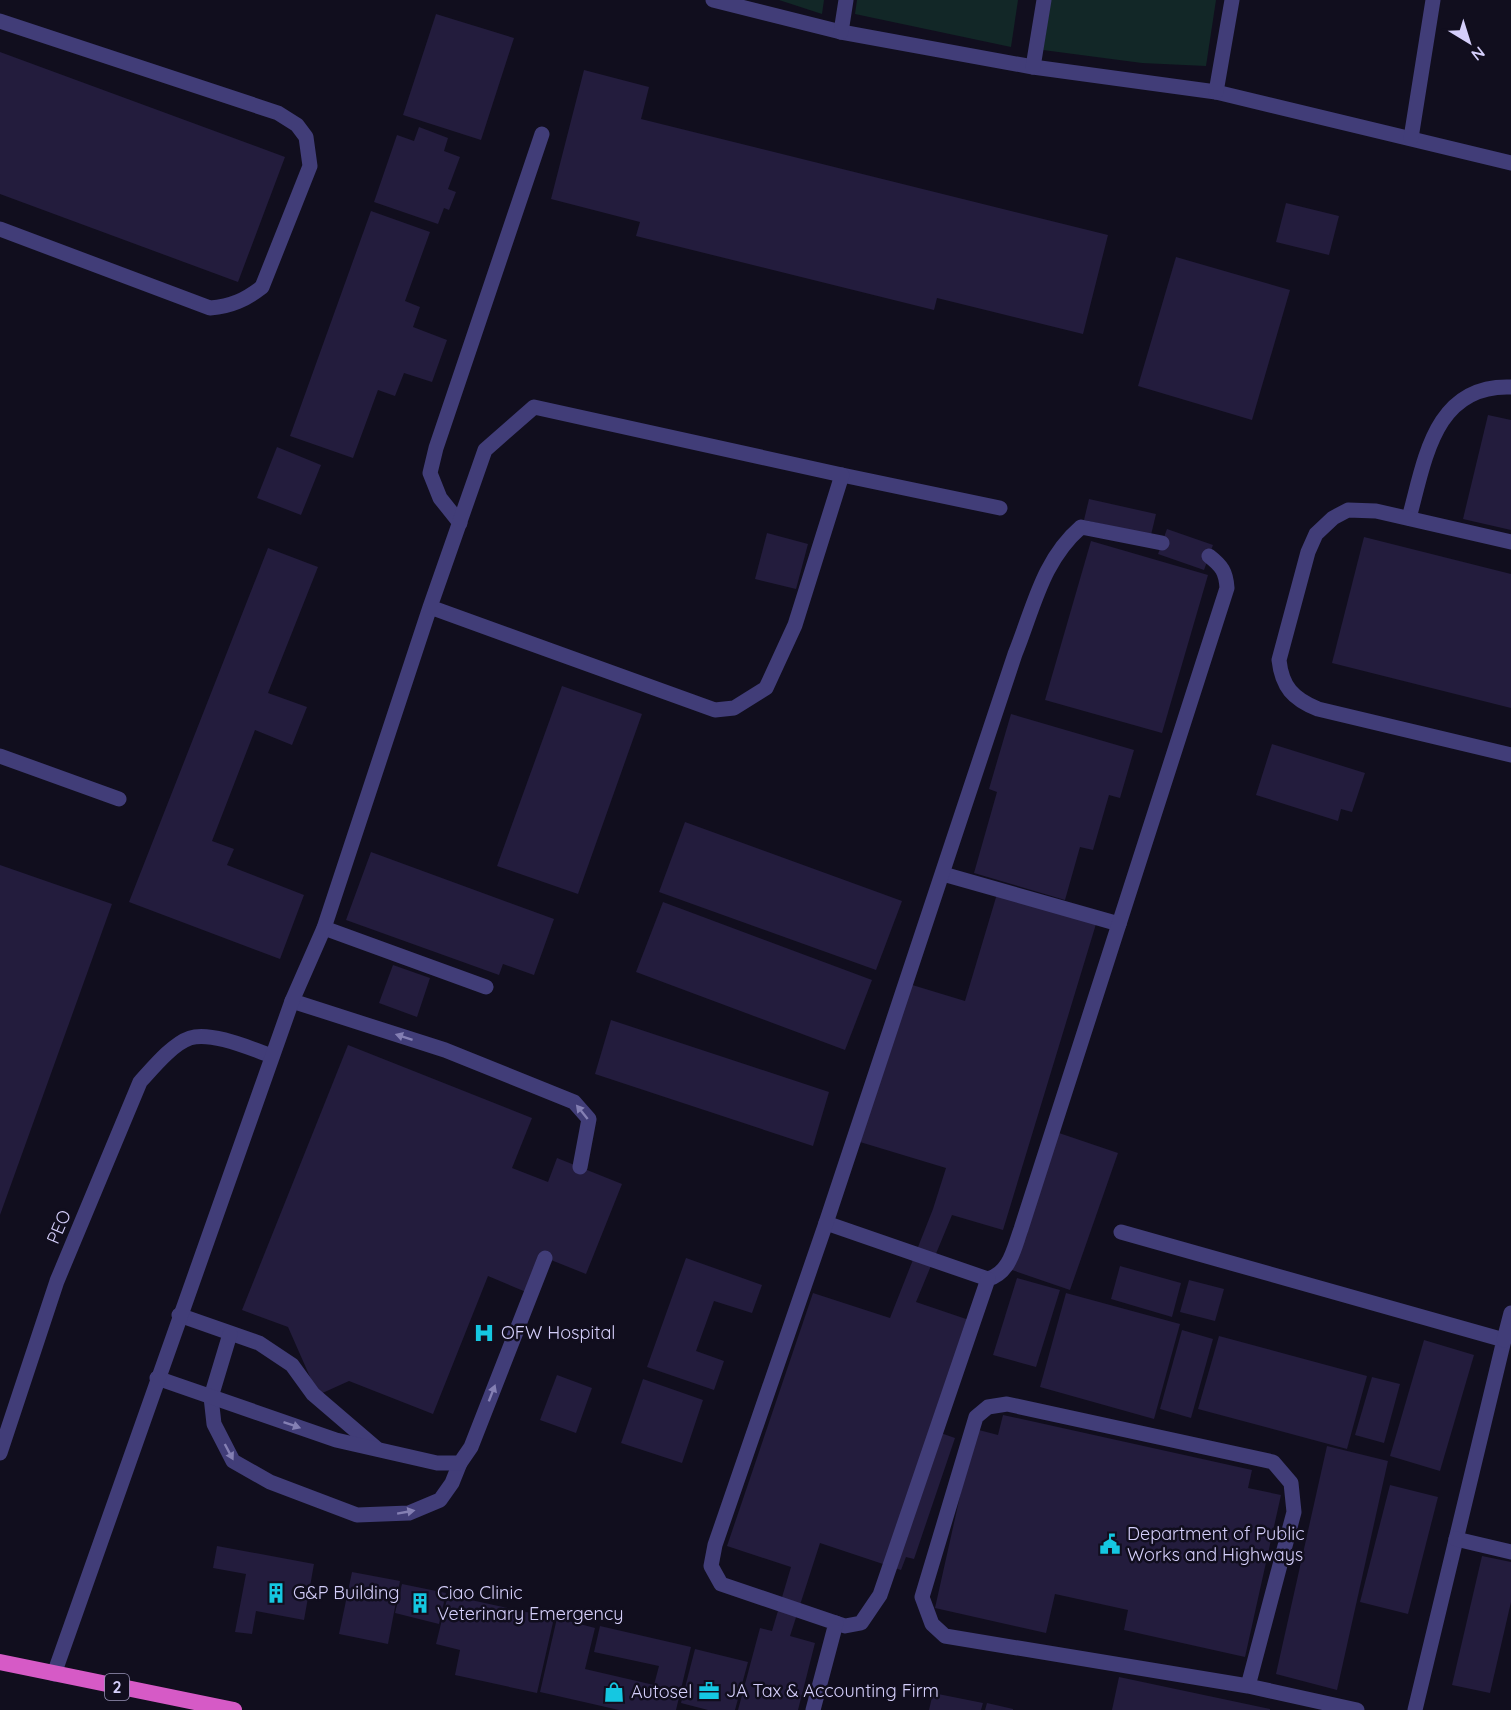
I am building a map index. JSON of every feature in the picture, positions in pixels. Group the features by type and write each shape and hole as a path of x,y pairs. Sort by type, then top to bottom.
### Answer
{"highway":[{"name":"2","path":"0,1662 199,1706 234,1710"}],"street":[{"path":"713,0 841,32 1033,67 1216,92 1511,163"},
{"path":"841,32 846,0"},
{"path":"1033,67 1044,0"},
{"path":"1216,92 1232,0"},
{"path":"1411,138 1432,0"},
{"path":"0,21 279,113 297,125 306,137 310,166 262,287 246,300 229,307 210,308 0,229"},
{"path":"460,524 440,498 430,473 436,448 542,134"},
{"path":"1409,518 1431,437 1447,412 1469,395 1490,386 1511,387"},
{"path":"54,1674 272,1056 292,1001 324,928 485,450 534,407 999,508"},
{"path":"430,608 715,710 734,708 766,688 795,625 842,475"},
{"path":"1511,542 1376,511 1348,510 1333,518 1316,534 1308,552 1279,660 1281,678 1290,693 1301,702 1318,709 1511,755"},
{"path":"988,1279 880,1596 861,1623 845,1626 729,1589 721,1584 711,1566 715,1545 826,1223 1037,593 1063,542 1081,527 1162,543"},
{"path":"826,1223 988,1279 996,1277 1006,1266 1021,1229 1227,588 1227,574 1221,565 1209,556"},
{"path":"0,756 119,799"},
{"path":"943,874 1119,924"},
{"path":"324,928 486,987"},
{"path":"292,1001 445,1050 574,1102 589,1119 580,1167"},
{"name":"PEO","path":"0,1453 57,1281 140,1082 163,1057 190,1038 221,1039 272,1056"},
{"path":"1121,1232 1504,1340"},
{"path":"230,1334 211,1397 214,1424 233,1461 270,1482 357,1515 408,1513 440,1500 452,1483 460,1463 471,1447 545,1258"},
{"path":"1415,1710 1511,1313"},
{"path":"179,1315 259,1343 292,1365 313,1394 380,1450"},
{"path":"157,1378 336,1440 437,1463 460,1463"},
{"path":"1248,1686 1294,1512 1291,1484 1273,1462 1007,1404 988,1407 976,1417 922,1597 932,1624 945,1636 1248,1686 1356,1710"},
{"path":"1456,1539 1511,1552"},
{"path":"813,1710 836,1623"}],"green space":[{"path":"779,0 824,0 822,14"},
{"path":"857,0 1018,0 1011,47 855,14"},
{"path":"1051,0 1216,0 1206,66 1142,63 1043,50"}],"building":[{"path":"436,14 514,38 481,140 403,115"},
{"path":"0,52 285,157 238,282 0,194"},
{"path":"584,70 649,87 641,119 1108,235 1083,334 937,298 934,310 636,236 640,222 551,199"},
{"path":"419,127 448,138 444,151 460,157 448,189 456,192 449,210 444,208 438,224 374,202 397,135 414,141"},
{"path":"1286,203 1339,216 1329,255 1276,242"},
{"path":"371,211 430,232 405,301 420,307 413,327 447,340 432,382 404,373 395,396 378,390 353,458 290,436"},
{"path":"1176,257 1290,290 1252,420 1138,386"},
{"path":"1488,415 1511,420 1511,530 1463,519"},
{"path":"277,447 321,465 301,515 257,498"},
{"path":"1089,499 1156,514 1151,535 1084,520"},
{"path":"1167,529 1213,545 1204,570 1158,554"},
{"path":"767,533 808,544 796,589 755,579"},
{"path":"1364,537 1511,574 1511,708 1332,663"},
{"path":"1091,541 1208,575 1162,733 1045,700"},
{"path":"268,548 318,567 268,693 307,707 292,745 255,730 212,841 234,849 227,865 304,895 280,959 129,902"},
{"path":"562,686 642,714 578,894 497,866"},
{"path":"1011,714 1134,750 1120,798 1109,795 1093,850 1080,847 1065,900 974,873 997,792 989,789"},
{"path":"1272,744 1365,773 1352,812 1341,809 1338,821 1256,795"},
{"path":"685,822 902,901 876,970 659,892"},
{"path":"371,852 554,919 534,975 503,964 499,975 346,920"},
{"path":"0,865 112,904 0,1215"},
{"path":"997,894 1096,924 1003,1230 952,1215 916,1302 972,1321 935,1431 955,1438 914,1559 906,1557 901,1570 820,1543 790,1636 815,1643 798,1710 738,1710 760,1628 772,1631 791,1567 727,1546 813,1293 890,1318 933,1209 946,1168 860,1142 909,984 965,1001"},
{"path":"663,902 872,980 845,1050 636,972"},
{"path":"393,965 430,978 417,1017 379,1003"},
{"path":"611,1020 829,1092 813,1146 595,1074"},
{"path":"348,1045 532,1118 512,1168 548,1182 557,1158 622,1184 586,1274 541,1256 526,1292 488,1276 433,1414 349,1381 318,1395 288,1327 242,1310"},
{"path":"1059,1133 1118,1153 1070,1290 1012,1270"},
{"path":"686,1258 762,1285 752,1313 714,1301 696,1351 724,1361 714,1390 647,1367"},
{"path":"1120,1266 1181,1283 1172,1317 1111,1299"},
{"path":"1017,1278 1060,1290 1036,1367 993,1355"},
{"path":"1189,1280 1224,1289 1215,1321 1180,1312"},
{"path":"1066,1293 1180,1324 1154,1419 1040,1387"},
{"path":"1182,1330 1213,1339 1191,1418 1160,1409"},
{"path":"1219,1336 1367,1376 1347,1449 1198,1409"},
{"path":"1424,1340 1474,1355 1440,1471 1390,1456"},
{"path":"557,1375 592,1388 576,1433 540,1420"},
{"path":"1372,1377 1400,1384 1384,1443 1355,1435"},
{"path":"643,1379 703,1400 682,1463 621,1443"},
{"name":"Department of Public Works and Highways","path":"1003,1415 1252,1470 1248,1488 1281,1495 1245,1657 1124,1630 1128,1610 1055,1594 1046,1633 935,1608 975,1429 998,1435"},
{"path":"1327,1446 1388,1461 1337,1690 1276,1674"},
{"path":"1390,1485 1438,1497 1408,1614 1360,1602"},
{"name":"G&P Building","path":"217,1546 314,1564 304,1620 256,1611 252,1634 235,1632 246,1574 213,1568"},
{"path":"1482,1556 1511,1562 1511,1602 1490,1693 1452,1685"},
{"path":"352,1572 400,1581 388,1644 339,1634"},
{"name":"Ciao Clinic Veterinary Emergency","path":"402,1584 446,1593 439,1624 395,1613"},
{"path":"448,1595 554,1618 537,1693 455,1675 460,1650 436,1644"},
{"path":"557,1618 595,1628 585,1669 654,1685 659,1666 594,1652 600,1626 691,1647 676,1710 619,1710 540,1692"},
{"path":"695,1649 748,1662 735,1710 708,1710 681,1703"},
{"path":"1119,1677 1270,1709 1270,1710 1112,1710"},
{"path":"933,1693 983,1703 981,1710 929,1710"},
{"path":"987,1703 1013,1709 1013,1710 985,1710"}],"place":[{"name":"OFW Hospital","path":"484,1333"},
{"name":"Department of Public Works and Highways","path":"1110,1544"},
{"name":"G&P Building","path":"276,1593"},
{"name":"Ciao Clinic Veterinary Emergency","path":"420,1603"},
{"name":"JA Tax & Accounting Firm","path":"709,1691"},
{"name":"Autosel","path":"614,1692"}]}
